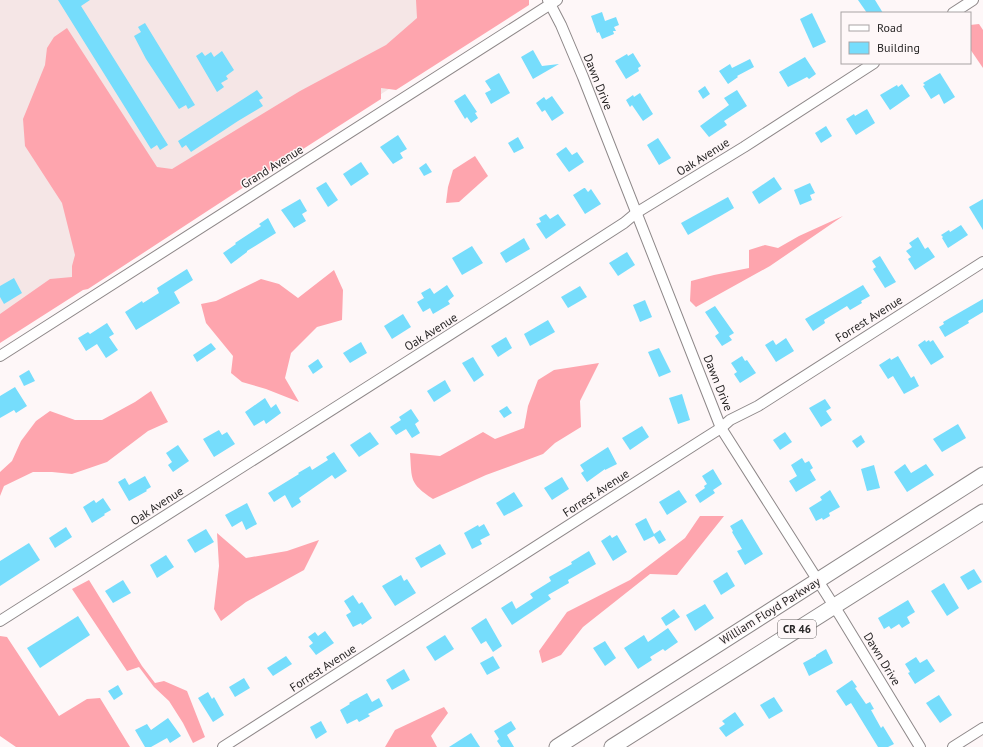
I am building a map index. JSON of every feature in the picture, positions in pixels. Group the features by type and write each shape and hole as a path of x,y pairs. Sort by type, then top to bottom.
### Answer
{"highway":[{"name":"William Floyd Parkway","path":"557,747 983,475"},
{"name":"CR 46","path":"612,747 821,613 983,512"}],"street":[{"path":"955,12 973,0"},
{"name":"Dawn Drive","path":"552,2 721,428 834,606 920,747"},
{"name":"Grand Avenue","path":"0,356 552,2"},
{"name":"Oak Avenue","path":"0,621 523,288 624,223 636,213 731,155 872,64"},
{"name":"Forrest Avenue","path":"223,747 721,428 730,420 758,406 983,262"},
{"path":"953,747 983,728"}],"shaded area":[{"path":"0,0 526,0 526,1 0,339"},
{"path":"416,0 529,0 529,5 396,90 381,88 381,99 88,289 83,290 0,343 0,314 50,279 72,277 72,266 75,255 62,203 25,146 23,119 45,65 47,48 54,37 67,28 157,167 172,169 300,91 386,45 417,18"},
{"path":"979,24 983,30 983,68 971,50 971,25"},
{"path":"475,156 488,176 459,202 446,203 448,187 453,170"},
{"path":"843,216 770,266 696,307 690,301 691,281 749,268 749,250 765,245 778,248 799,236"},
{"path":"334,270 343,290 342,320 317,327 291,353 285,378 299,402 266,389 242,382 231,373 233,356 206,323 201,304 216,301 261,279 279,284 298,298"},
{"path":"599,363 580,401 581,427 555,443 543,454 486,475 433,499 425,494 416,485 412,475 410,453 440,456 483,432 495,439 524,428 528,406 538,380 554,370"},
{"path":"151,391 168,422 148,431 107,462 72,474 33,472 4,486 0,496 0,472 12,461 21,441 36,421 50,411 75,420 102,420 135,402"},
{"path":"700,516 724,516 677,575 650,574 583,627 561,655 542,663 539,651 567,612 630,580 685,538"},
{"path":"217,533 246,558 287,551 319,540 304,570 246,602 221,621 214,609 219,566"},
{"path":"89,580 142,666 155,683 164,681 187,691 205,737 193,743 183,723 169,701 154,687 139,667 127,671 72,589"},
{"path":"0,636 7,637 59,716 87,699 100,698 130,747 16,747 0,736"},
{"path":"444,707 448,713 431,736 437,747 385,747 395,730"}],"building":[{"path":"58,0 90,0 81,6 168,145 160,150 157,145 151,149"},
{"path":"858,0 875,0 882,12 866,12"},
{"path":"602,12 605,21 616,17 619,25 614,27 616,31 613,31 614,34 602,39 599,32 597,33 591,16"},
{"path":"812,13 826,42 813,48 800,19"},
{"path":"145,23 195,105 188,109 186,105 179,109 146,59 134,36 141,32 138,27"},
{"path":"533,50 542,66 559,64 533,79 521,57"},
{"path":"222,51 234,70 226,76 228,79 221,83 224,87 217,92 196,56 202,52 205,56 211,52 214,57"},
{"path":"633,53 641,66 638,68 639,71 626,79 615,61 627,54 628,56"},
{"path":"805,57 816,74 809,79 807,77 788,87 779,72"},
{"path":"750,59 754,67 737,76 738,77 728,84 719,71 730,64 732,68"},
{"path":"499,73 510,93 491,104 485,93 491,90 485,81"},
{"path":"940,73 955,97 944,104 939,94 931,99 923,86 925,85 923,83"},
{"path":"902,84 910,96 890,110 880,95 897,85 898,87"},
{"path":"705,86 710,94 703,99 698,91"},
{"path":"257,90 263,98 259,100 263,106 191,152 186,145 182,148 178,141"},
{"path":"737,90 747,106 724,121 727,125 709,137 700,126 729,105 724,98"},
{"path":"640,93 653,114 643,121 632,105 630,107 626,100 633,95 634,97"},
{"path":"465,94 477,112 475,113 478,118 471,123 467,117 465,119 454,101"},
{"path":"552,96 564,113 552,121 545,110 542,112 536,103 544,97 546,100"},
{"path":"867,109 875,123 856,135 846,119"},
{"path":"826,126 832,136 821,143 815,133"},
{"path":"398,135 407,149 400,153 403,158 393,164 380,147"},
{"path":"518,137 524,148 514,153 508,143"},
{"path":"658,138 671,158 659,165 647,145"},
{"path":"566,147 572,155 577,152 584,162 569,172 556,154"},
{"path":"361,162 369,174 351,186 343,174"},
{"path":"426,163 432,172 424,176 419,168"},
{"path":"774,177 782,189 759,204 752,192"},
{"path":"326,182 338,200 328,207 316,188"},
{"path":"810,183 815,193 810,195 812,200 800,205 794,190"},
{"path":"584,188 588,192 591,189 601,204 585,214 573,195"},
{"path":"728,197 734,208 688,235 681,223"},
{"path":"300,199 307,211 302,214 306,221 294,228 281,210"},
{"path":"983,199 983,230 969,207"},
{"path":"546,214 550,219 558,214 566,225 546,239 536,224 541,222 539,218"},
{"path":"268,218 276,233 247,251 231,264 223,253 236,244 235,243 261,226 259,224"},
{"path":"961,225 968,235 948,248 941,235 949,230 950,232"},
{"path":"918,237 925,249 928,247 935,257 915,270 908,259 911,257 906,251 912,247 909,243"},
{"path":"524,238 530,249 506,263 500,253"},
{"path":"472,246 483,263 462,275 452,258"},
{"path":"627,252 635,265 618,276 609,263"},
{"path":"880,256 896,282 885,288 873,269 876,267 872,261"},
{"path":"187,269 193,280 174,292 180,303 136,330 125,312 142,301 143,303 159,293 157,288"},
{"path":"14,278 22,293 4,304 0,297 0,286"},
{"path":"447,285 454,296 448,301 450,304 433,314 430,308 423,312 417,302 424,298 421,293 430,288 434,294"},
{"path":"863,285 870,296 850,310 847,306 824,320 825,323 813,331 805,319"},
{"path":"580,286 587,297 568,308 561,297"},
{"path":"983,299 983,312 968,321 969,323 945,337 939,327 944,324 943,322"},
{"path":"645,300 652,317 640,322 633,305"},
{"path":"715,306 734,333 729,336 732,340 722,346 715,336 719,333 705,312"},
{"path":"403,314 411,327 392,339 384,326"},
{"path":"548,320 555,332 530,346 524,334"},
{"path":"107,323 114,334 109,337 118,350 106,358 97,344 86,351 78,338 88,332 90,334"},
{"path":"506,337 512,348 498,357 491,346"},
{"path":"786,338 794,351 776,362 765,345 773,340 776,345"},
{"path":"925,340 926,342 929,340 930,342 933,340 944,357 931,365 918,345"},
{"path":"361,342 367,353 350,363 343,353"},
{"path":"211,343 216,349 197,362 193,355"},
{"path":"659,348 671,372 659,377 648,352"},
{"path":"742,356 745,361 747,360 756,373 740,383 734,374 737,372 731,363"},
{"path":"898,356 911,378 914,376 919,386 904,394 893,376 888,379 879,365 890,358 891,360"},
{"path":"473,357 484,375 474,382 462,363"},
{"path":"318,359 323,367 313,374 308,366"},
{"path":"29,370 35,381 24,386 19,376"},
{"path":"445,380 451,391 434,402 427,391"},
{"path":"15,387 27,406 16,413 14,410 0,418 0,396"},
{"path":"682,394 690,420 678,424 669,398"},
{"path":"265,398 271,408 276,404 281,413 266,424 264,420 254,426 245,412"},
{"path":"825,399 831,408 826,411 832,420 821,427 809,408"},
{"path":"507,406 512,413 504,418 499,411"},
{"path":"411,409 419,421 415,424 420,433 412,438 406,429 396,435 390,427 401,420 399,417"},
{"path":"958,424 966,438 942,452 933,439"},
{"path":"642,426 649,437 630,450 622,438"},
{"path":"219,430 222,435 227,432 235,444 214,457 203,439"},
{"path":"370,432 379,444 359,457 350,445"},
{"path":"785,432 792,442 780,450 773,440"},
{"path":"861,435 865,442 857,448 852,441"},
{"path":"178,445 189,461 173,472 168,465 172,462 166,453"},
{"path":"608,447 617,464 605,469 587,482 581,473 584,471 580,465"},
{"path":"334,452 347,471 335,479 332,475 299,498 301,502 292,508 285,495 274,502 268,493 310,466 312,470 328,460 326,457"},
{"path":"802,458 805,463 809,461 813,468 810,470 816,480 796,492 789,481 797,476 791,465"},
{"path":"905,464 911,473 926,464 934,475 907,492 894,472"},
{"path":"874,465 880,488 867,491 861,469"},
{"path":"713,469 722,484 713,490 715,493 700,503 695,495 705,488 704,486 707,484 702,476"},
{"path":"145,476 151,487 146,490 147,491 129,501 118,482 125,478 129,485"},
{"path":"562,477 569,489 552,500 544,488"},
{"path":"679,490 687,502 667,515 659,502"},
{"path":"830,490 840,507 829,513 830,516 823,520 822,518 816,521 809,508 822,500 820,497"},
{"path":"514,492 523,506 504,516 496,503"},
{"path":"103,498 111,510 92,523 83,507 94,500 96,503"},
{"path":"247,503 257,524 246,530 242,521 232,527 225,515"},
{"path":"646,518 654,534 660,530 666,540 659,544 654,536 644,541 635,524"},
{"path":"742,519 763,554 745,565 737,551 742,549 730,526"},
{"path":"484,524 490,535 480,540 482,544 472,549 464,533 478,525 479,527"},
{"path":"66,527 72,537 55,548 49,538"},
{"path":"206,529 214,542 195,553 187,540"},
{"path":"610,535 612,538 617,535 627,552 613,561 601,541"},
{"path":"29,543 40,560 0,586 0,561"},
{"path":"440,544 446,554 421,568 415,558"},
{"path":"589,551 596,564 568,580 569,583 548,595 551,599 512,625 501,608 512,601 516,609 533,598 530,594 551,581 549,577 572,564 571,562"},
{"path":"166,555 174,567 157,578 150,565"},
{"path":"974,569 982,582 968,590 960,577"},
{"path":"727,572 735,586 721,595 713,581"},
{"path":"401,575 404,581 407,579 416,593 395,606 382,586"},
{"path":"123,580 131,593 113,603 105,591"},
{"path":"944,583 959,608 947,616 931,591"},
{"path":"353,595 359,604 362,602 372,618 362,625 361,623 353,627 346,615 351,612 344,601"},
{"path":"908,600 915,612 907,617 910,623 902,628 899,624 891,629 889,626 884,629 878,618"},
{"path":"705,604 714,618 695,631 686,615"},
{"path":"674,609 680,617 666,626 661,618"},
{"path":"78,616 90,635 40,668 27,648"},
{"path":"486,618 502,646 493,652 486,641 481,644 471,628"},
{"path":"668,628 678,642 665,651 663,649 650,657 652,660 638,669 624,648 644,635 648,642"},
{"path":"325,631 334,643 316,655 309,646 313,643 308,637 315,632 318,636"},
{"path":"445,635 454,649 435,661 426,647"},
{"path":"605,641 616,658 605,666 593,648"},
{"path":"826,649 833,663 809,676 803,663"},
{"path":"286,656 292,664 273,676 267,668"},
{"path":"493,656 500,668 487,675 480,663"},
{"path":"916,657 920,663 927,659 935,671 915,684 908,673 910,672 905,664"},
{"path":"404,669 410,680 392,690 386,680"},
{"path":"244,678 250,688 235,697 229,687"},
{"path":"852,680 857,687 855,688 866,704 870,702 874,709 871,710 881,728 883,726 894,744 888,747 878,747 851,703 846,706 836,691"},
{"path":"118,685 123,694 114,700 108,691"},
{"path":"208,692 212,699 214,697 224,715 213,722 198,698"},
{"path":"367,693 372,702 379,698 383,706 368,714 370,716 359,722 357,719 347,724 340,710"},
{"path":"939,695 952,715 940,723 926,703"},
{"path":"774,697 783,711 769,719 760,705"},
{"path":"735,712 744,725 726,737 719,728 725,724 722,721"},
{"path":"168,718 181,736 170,743 167,738 151,747 145,747 135,730 147,724 151,730"},
{"path":"321,721 327,732 316,739 310,727"},
{"path":"511,721 516,729 507,735 514,747 501,747 497,741 499,739 494,731"},
{"path":"471,733 480,747 449,747"}]}
